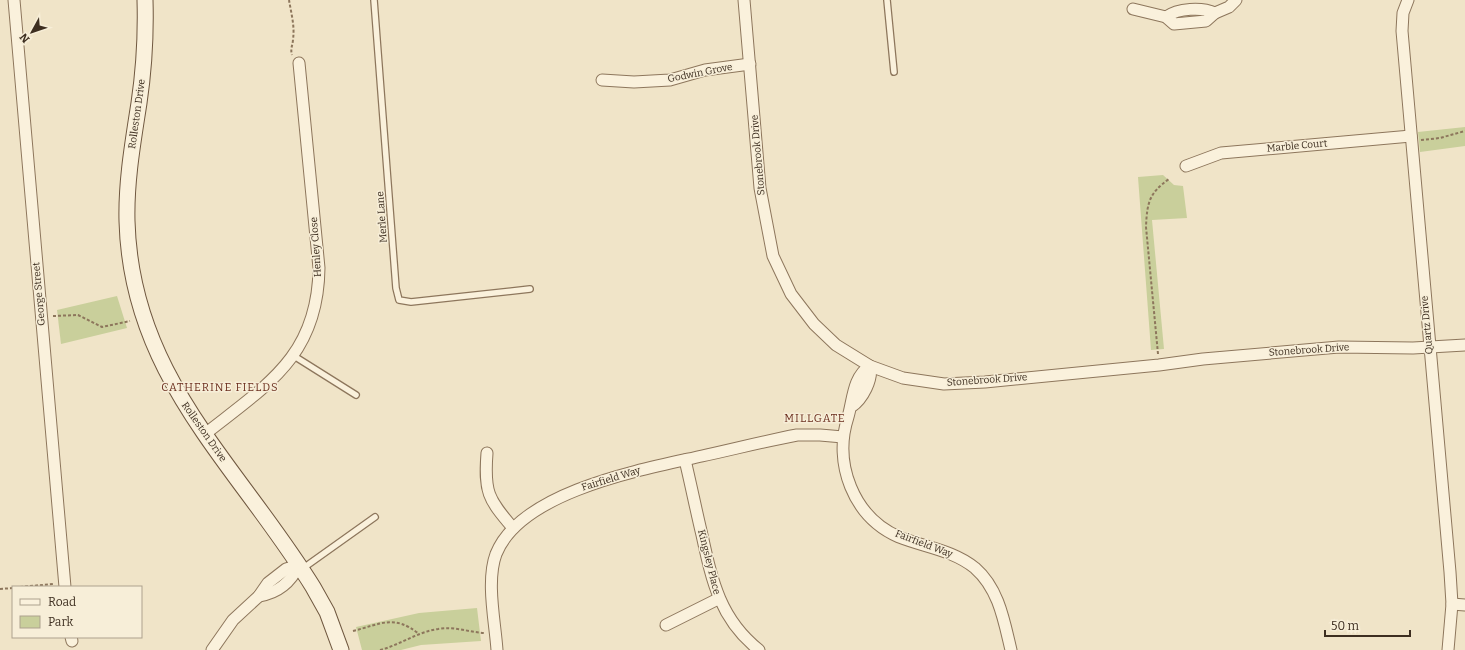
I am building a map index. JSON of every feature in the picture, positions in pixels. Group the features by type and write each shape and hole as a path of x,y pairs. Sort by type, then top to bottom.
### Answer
{"main road":[{"name":"Rolleston Drive","path":"144,0 143,69 127,189 130,255 140,306 156,353 172,384 205,434 300,567 327,612 341,650"}],"street":[{"name":"George Street","path":"14,0 41,317 60,586"},
{"name":"Stonebrook Drive","path":"744,0 760,188 768,241 773,256 791,294 814,324 836,345 870,366 903,378 944,384 985,382 1159,365 1203,358 1339,347 1429,348 1465,345"},
{"path":"1133,9 1166,17 1172,12 1206,9 1215,13 1229,7 1236,0"},
{"name":"Quartz Drive","path":"1408,0 1403,13 1402,26 1429,348 1441,459 1452,604 1448,650"},
{"name":"Henley Close","path":"205,434 265,387 279,374 294,356 313,314 318,285 317,248 296,59"},
{"name":"Godwin Grove","path":"602,80 634,82 670,80 705,70 750,64"},
{"name":"Marble Court","path":"1186,166 1221,153 1411,138"},
{"name":"Fairfield Way","path":"870,366 872,374 858,402 851,407 843,437 843,460 846,475 861,505 873,519 899,536 962,559 975,568 988,583 998,600 1011,650"},
{"name":"Fairfield Way","path":"497,650 492,576 493,564 503,540 513,528 546,505 592,484 627,473 797,435 843,437"},
{"path":"487,453 486,486 490,499 513,528"},
{"name":"Kingsley Place","path":"685,460 708,566 718,599 741,634 759,650"},
{"path":"212,650 233,620 259,596 263,588 286,569 300,567"},
{"path":"666,626 718,599"},
{"path":"1452,604 1465,605"}],"lane":[{"name":"Merle Lane","path":"374,0 396,288 400,300 411,302 530,289"},
{"path":"887,0 894,72"},
{"path":"294,356 356,396"},
{"path":"300,567 375,518"}],"path":[{"path":"289,0 293,30 291,47 296,59"},
{"path":"1411,138 1440,138 1465,132"},
{"path":"1159,365 1146,226 1147,206 1154,191 1169,179"},
{"path":"41,317 78,315 102,327 130,321"},
{"path":"0,589 12,588"},
{"path":"353,631 395,621 408,626 419,634"},
{"path":"380,650 419,634 447,628 482,633 496,633"}],"green space":[{"path":"1465,127 1465,146 1420,152 1418,132"},
{"path":"1163,175 1174,185 1183,186 1187,218 1152,220 1164,349 1151,350 1138,177"},
{"path":"117,296 127,328 61,344 57,310"},
{"path":"477,608 481,641 421,645 401,650 362,650 356,627 419,613"}],"district":[{"name":"CATHERINE FIELDS","path":"220,387"},
{"name":"MILLGATE","path":"815,418"}]}
